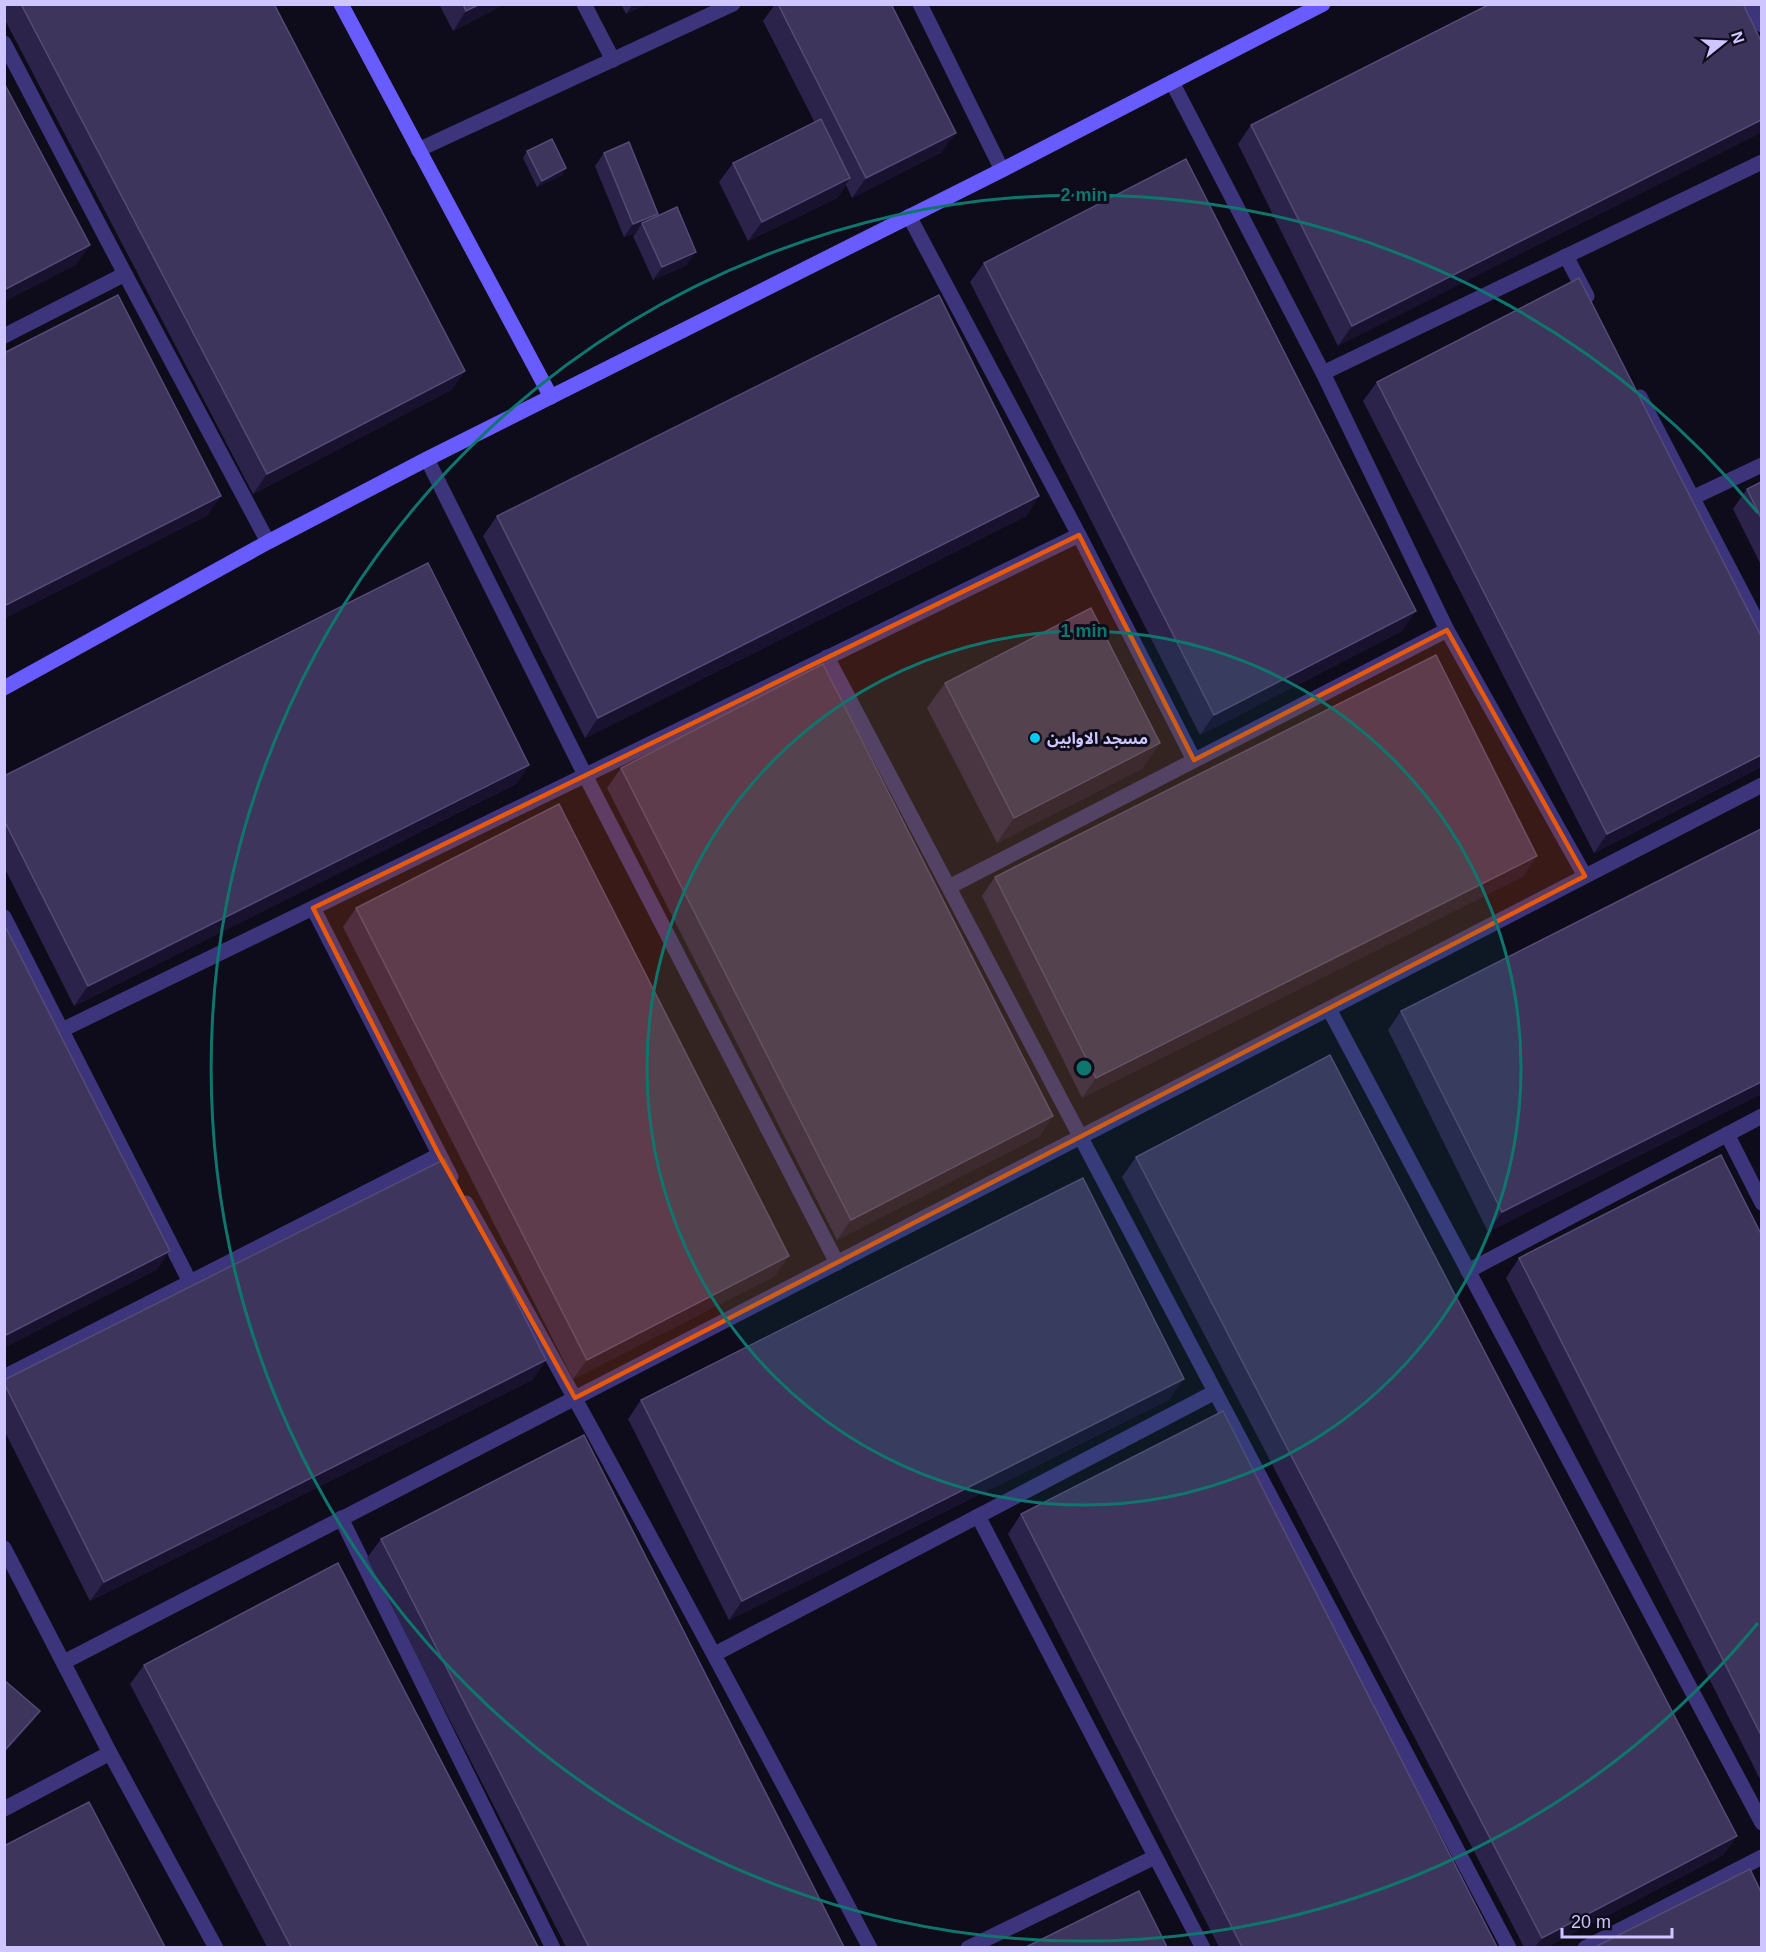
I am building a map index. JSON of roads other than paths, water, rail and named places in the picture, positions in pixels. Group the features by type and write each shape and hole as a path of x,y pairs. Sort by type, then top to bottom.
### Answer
{"street":[{"path":"341,4 551,397"},
{"path":"584,4 613,60"},
{"path":"418,150 733,4"},
{"path":"920,4 1002,170"},
{"path":"4,688 268,542 428,459 1002,170 1323,4"},
{"path":"1751,4 1761,25"},
{"path":"4,43 268,542"},
{"path":"1172,82 1323,373 1447,630 1585,876"},
{"path":"1323,373 1761,162"},
{"path":"909,216 1079,535 1194,760"},
{"path":"1566,256 1594,309"},
{"path":"4,336 125,274"},
{"path":"1632,382 1761,631"},
{"path":"428,459 585,775 837,1263"},
{"path":"1692,498 1761,465"},
{"path":"62,1030 1079,535"},
{"path":"949,886 1447,630"},
{"path":"827,657 1509,1947"},
{"path":"64,1662 1761,785"},
{"path":"313,908 439,1155 715,1654 870,1947"},
{"path":"4,917 190,1282"},
{"path":"1329,1009 1761,1823"},
{"path":"1468,1271 1761,1116"},
{"path":"1727,1134 1761,1203"},
{"path":"4,1377 439,1155"},
{"path":"715,1654 1215,1392"},
{"path":"978,1516 1203,1947"},
{"path":"342,1518 553,1947"},
{"path":"4,1548 110,1753 216,1947"},
{"path":"4,1809 110,1753"},
{"path":"968,1947 1155,1857"},
{"path":"1585,1947 1761,1857"}],"place":[{"name":"مسجد الاوابين","path":"1035,738"}]}
